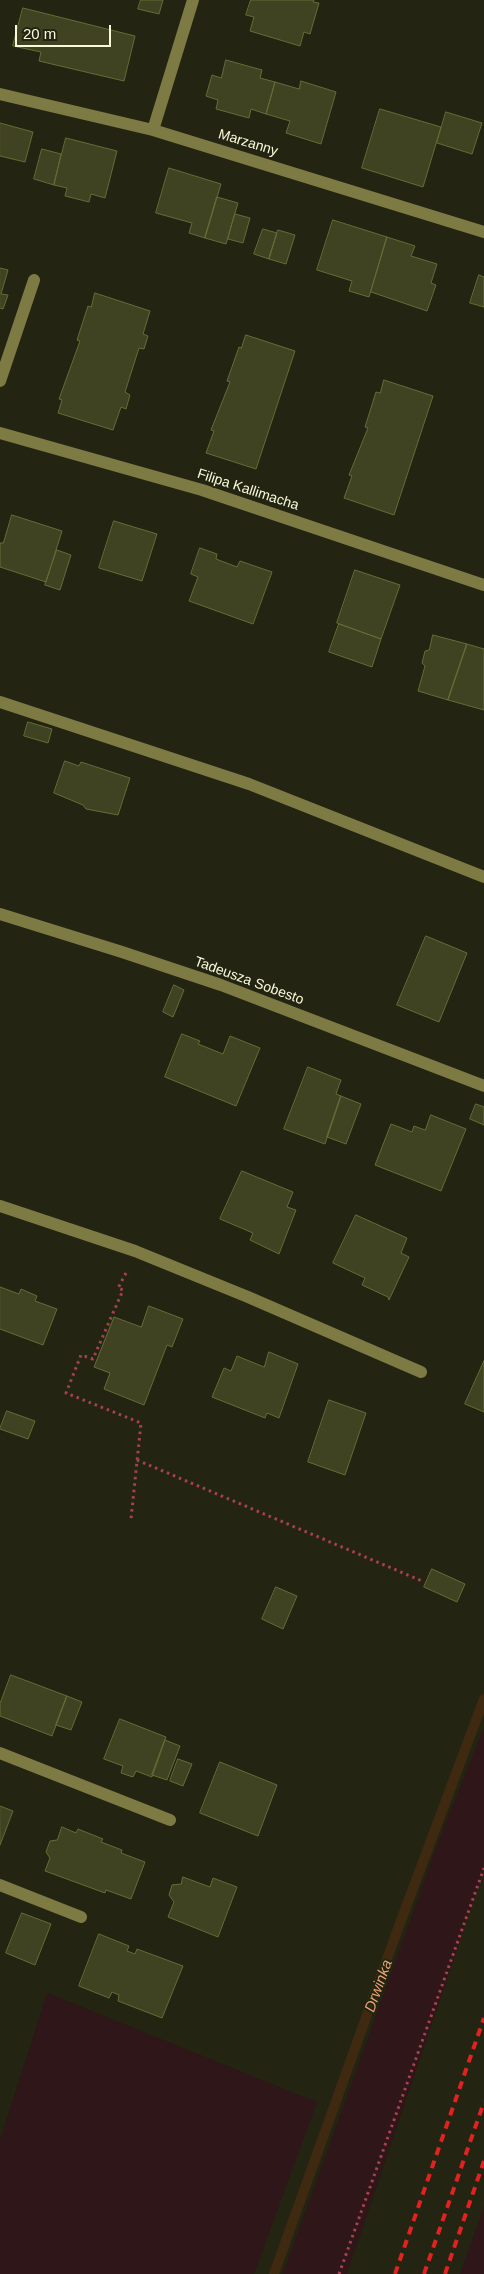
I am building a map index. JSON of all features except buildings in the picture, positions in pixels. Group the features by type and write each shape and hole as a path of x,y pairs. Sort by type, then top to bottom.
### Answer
{"street":[{"path":"153,130 193,0"},
{"name":"Marzanny","path":"0,94 153,130 484,232"},
{"path":"0,381 34,280"},
{"name":"Filipa Kallimacha","path":"0,433 193,488 484,585"},
{"path":"0,702 249,784 484,877"},
{"name":"Tadeusza Sobesto","path":"0,914 122,952 221,986 484,1086"},
{"path":"0,1206 135,1251 248,1297 422,1372"},
{"path":"0,1753 170,1820"},
{"path":"0,1885 81,1917"}],"path":[{"path":"131,1519 141,1422 66,1393 81,1355 93,1360 123,1290 118,1288 135,1251"},
{"path":"137,1460 422,1581"},
{"path":"339,2274 484,1868"}],"shaded area":[{"path":"484,1727 484,1870 347,2274 283,2274 442,1832"},
{"path":"47,1993 317,2102 254,2274 0,2274 0,2140"},
{"path":"484,2206 484,2274 460,2274"}],"waterway":[{"name":"Drwinka","path":"274,2274 396,1934 484,1699"}],"railway":[{"path":"395,2274 484,2018"},
{"path":"424,2274 484,2102"},
{"path":"445,2274 484,2161"}]}
